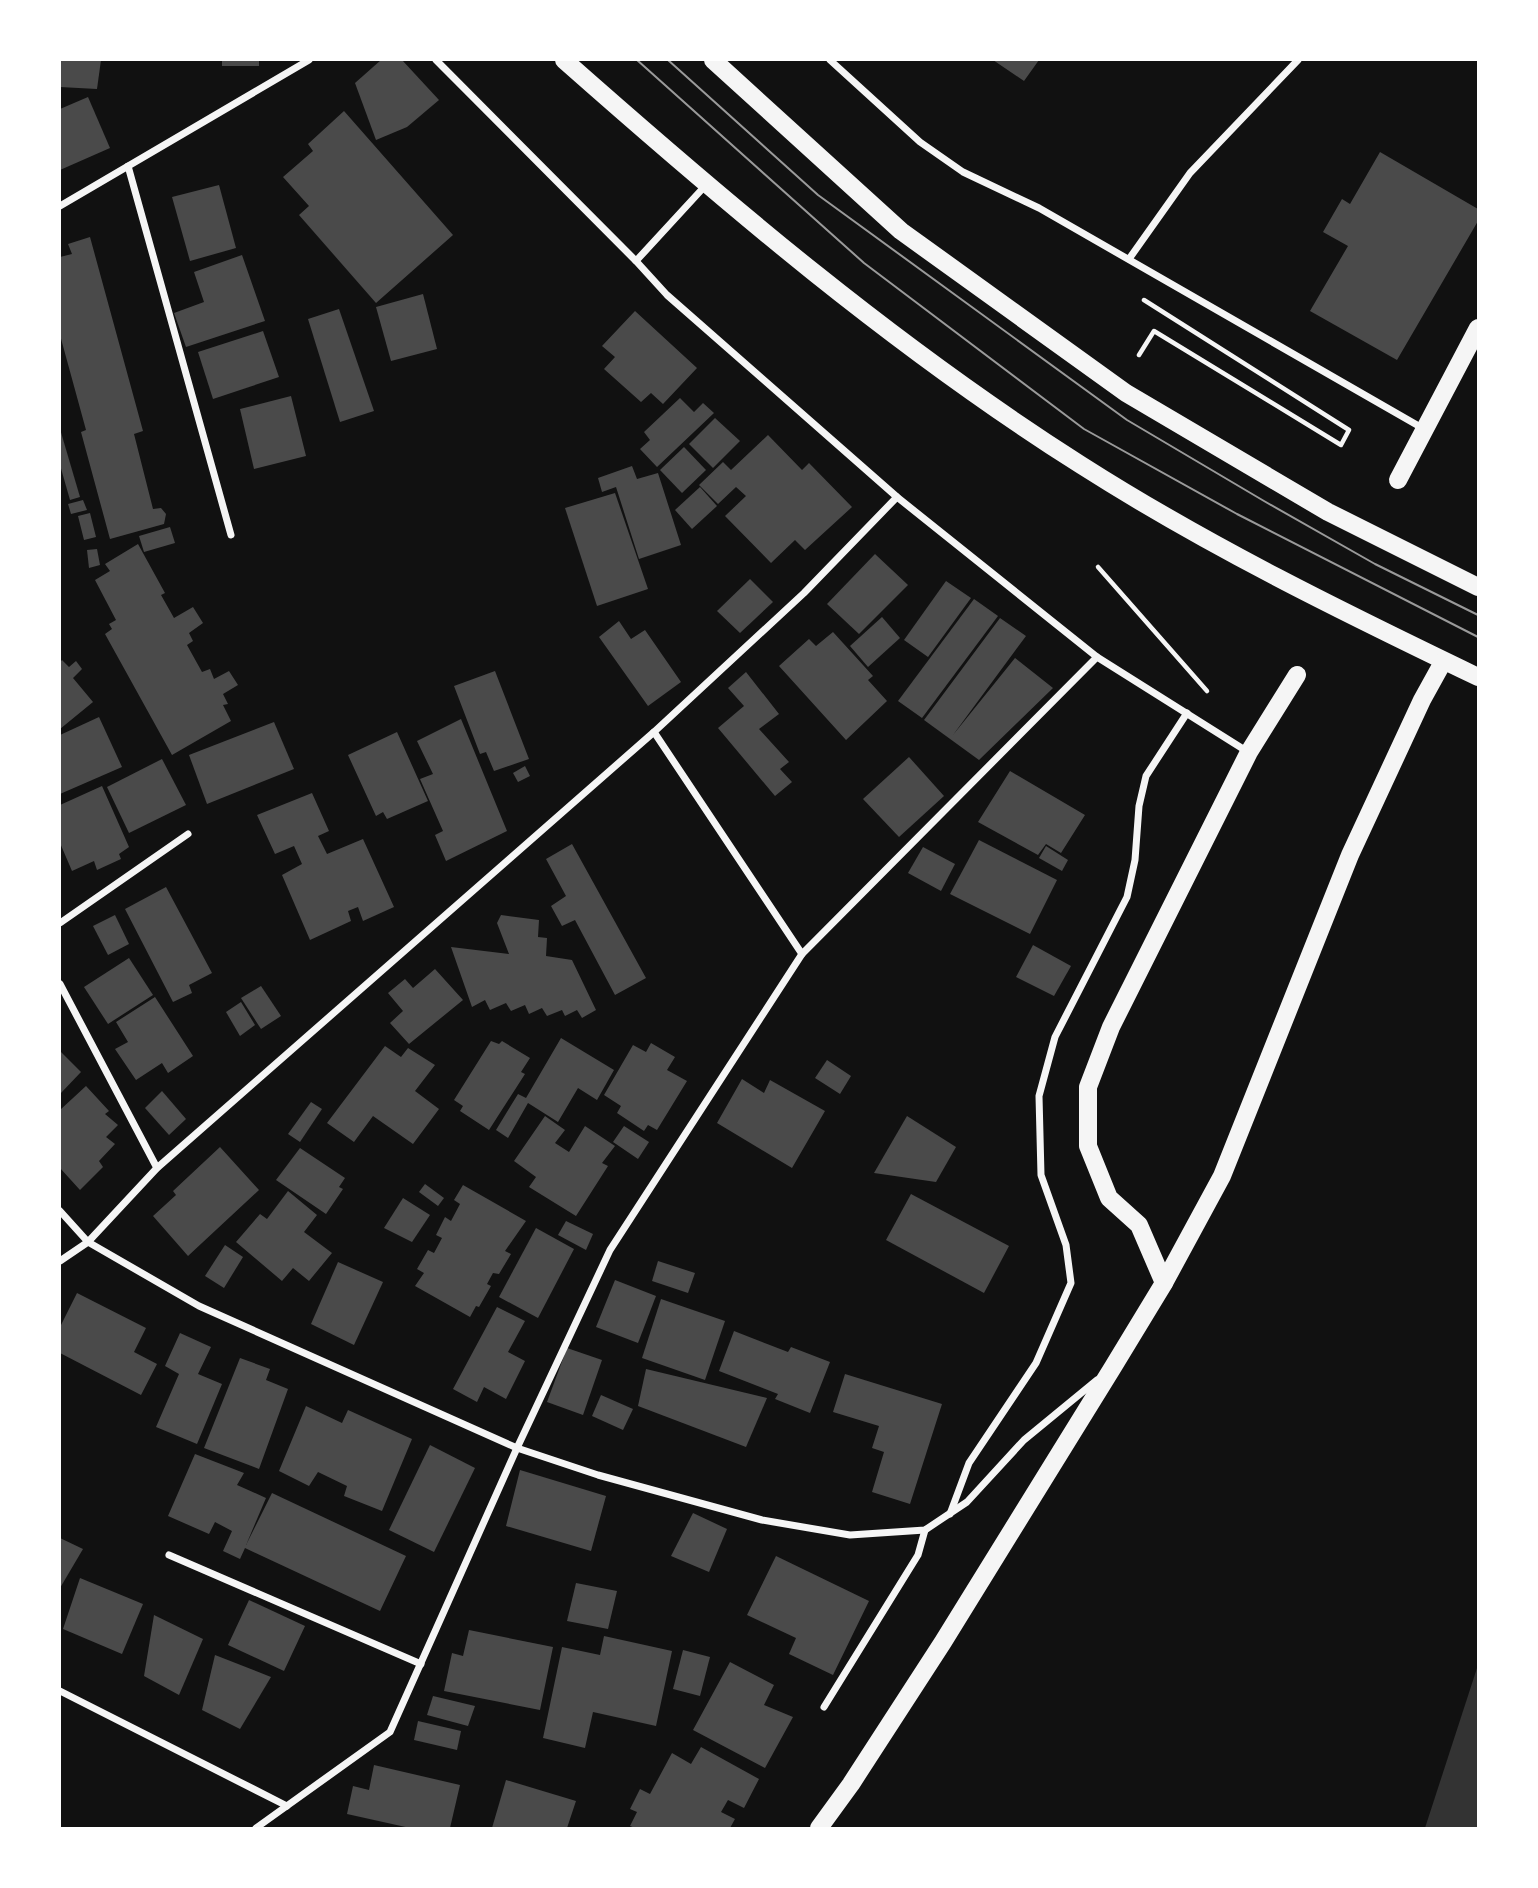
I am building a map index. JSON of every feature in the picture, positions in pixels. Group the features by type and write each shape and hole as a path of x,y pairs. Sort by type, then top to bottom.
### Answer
{"main road":[{"path":"564,60 706,185 894,337 1081,465 1256,566 1443,662 1477,676"},
{"path":"713,60 901,231 1126,393 1328,512 1479,587"},
{"path":"1398,480 1479,328"},
{"path":"819,1829 943,1642 1113,1367 1164,1283 1222,1176 1350,855 1422,700 1443,662"},
{"path":"1164,1283 1139,1225 1109,1198 1088,1146 1088,1087 1111,1027 1249,752 1297,675"}],"street":[{"path":"60,206 309,60"},
{"path":"436,60 667,295 897,497 1097,657 1249,752"},
{"path":"830,60 920,142 962,172 1039,208 1424,429"},
{"path":"1129,259 1190,173 1298,60"},
{"path":"128,166 231,535"},
{"path":"636,261 706,185"},
{"path":"60,1261 88,1242 157,1168 654,732 804,593 897,497"},
{"path":"256,1829 390,1732 517,1448 610,1250 802,954 1097,657"},
{"path":"950,1514 969,1463 1036,1363 1071,1283 1066,1245 1041,1175 1039,1096 1055,1037 1127,897 1135,860 1139,806 1146,776 1188,713"},
{"path":"654,732 802,954"},
{"path":"60,923 188,834"},
{"path":"60,984 157,1168"},
{"path":"60,1211 88,1242 199,1306 517,1448 598,1475 762,1520 850,1535 925,1530 967,1502 1024,1440 1113,1367"},
{"path":"824,1707 918,1555 925,1530"},
{"path":"169,1555 421,1664"},
{"path":"60,1691 287,1806"}],"path":[{"path":"1139,355 1154,331 1341,445 1349,430 1143,299"},
{"path":"1097,567 1207,691"}],"shaded area":[{"path":"1478,1665 1478,1828 1425,1828"}],"building":[{"path":"60,60 101,60 97,89 60,87"},
{"path":"222,60 259,60 259,66 222,66"},
{"path":"381,60 402,60 439,100 407,127 376,140 355,83"},
{"path":"993,60 1039,60 1024,81"},
{"path":"88,97 110,148 60,170 60,109"},
{"path":"344,111 453,235 376,303 299,215 309,206 283,177 313,151 308,144"},
{"path":"1380,152 1478,209 1478,221 1397,360 1310,311 1348,246 1323,232 1342,199 1350,204"},
{"path":"219,185 236,248 190,261 172,197"},
{"path":"90,237 143,431 134,434 153,509 161,508 166,514 164,524 110,539 81,432 86,430 60,335 60,257 72,254 68,244"},
{"path":"242,255 265,321 186,347 174,313 204,302 194,272"},
{"path":"423,294 437,349 391,361 376,307"},
{"path":"339,309 374,411 340,422 308,319"},
{"path":"635,311 697,368 663,404 651,393 641,402 604,369 615,357 602,346"},
{"path":"263,331 279,377 213,399 198,352"},
{"path":"291,396 306,456 254,469 240,409"},
{"path":"680,398 694,412 703,403 714,413 657,467 640,449 650,440 644,432"},
{"path":"715,418 740,441 713,468 689,444"},
{"path":"60,429 80,497 70,500 60,465"},
{"path":"768,435 802,470 809,463 852,507 805,550 795,540 771,563 725,516 746,496 736,487 718,504 699,485 723,462 731,470"},
{"path":"684,447 706,470 682,493 660,470"},
{"path":"632,466 637,479 658,473 681,545 639,559 616,487 602,492 598,478"},
{"path":"700,487 717,506 692,529 675,510"},
{"path":"615,493 648,589 597,606 565,508"},
{"path":"83,500 87,510 71,514 68,504"},
{"path":"90,513 96,537 84,540 78,516"},
{"path":"170,527 175,543 144,552 139,536"},
{"path":"138,544 165,593 161,595 174,618 193,607 203,623 189,633 193,641 187,645 202,672 210,669 214,679 229,671 238,685 223,694 228,704 223,705 231,721 172,755 105,634 112,629 109,624 116,620 95,580 110,571 105,564"},
{"path":"97,549 100,565 89,568 87,550"},
{"path":"875,554 908,585 859,634 827,604"},
{"path":"750,579 773,602 740,633 717,611"},
{"path":"946,581 971,598 928,657 904,640"},
{"path":"974,599 998,616 922,718 898,701"},
{"path":"882,617 900,638 868,667 850,646"},
{"path":"1000,618 1026,636 953,735 1015,658 1053,688 979,760 924,720"},
{"path":"619,621 631,639 645,630 681,682 648,706 599,637"},
{"path":"833,632 873,676 868,680 887,701 846,740 779,666 809,639 816,646"},
{"path":"62,660 69,667 76,661 82,669 73,678 93,702 60,729 60,662"},
{"path":"495,671 529,759 494,771 486,752 480,754 454,686"},
{"path":"746,672 779,714 759,729 789,762 780,769 792,782 775,796 718,728 744,706 728,688"},
{"path":"99,717 122,767 60,794 60,735"},
{"path":"461,719 507,831 446,861 435,835 443,831 420,779 433,774 417,741"},
{"path":"274,722 294,769 207,804 189,755"},
{"path":"397,732 428,801 387,819 383,812 376,816 348,755"},
{"path":"909,757 944,796 899,837 863,799"},
{"path":"162,759 186,805 129,833 107,787"},
{"path":"525,766 530,776 518,782 513,773"},
{"path":"1010,771 1085,815 1061,853 1046,844 1038,855 978,822"},
{"path":"102,786 129,847 119,854 121,859 97,870 94,861 72,871 60,843 60,805"},
{"path":"312,793 329,831 318,836 327,854 363,839 394,907 363,921 358,907 348,911 351,921 310,940 282,875 302,864 294,846 275,854 257,815"},
{"path":"979,840 1057,880 1030,934 950,894"},
{"path":"572,844 646,978 615,995 575,920 562,926 551,906 566,896 546,859"},
{"path":"1046,846 1068,860 1062,871 1039,858"},
{"path":"923,847 955,864 941,891 908,873"},
{"path":"166,887 212,973 189,985 192,993 173,1002 125,909"},
{"path":"115,915 129,944 108,955 93,926"},
{"path":"501,915 539,920 538,937 547,938 546,956 572,960 596,1010 582,1018 577,1010 565,1016 562,1010 547,1016 542,1008 529,1014 525,1005 511,1011 506,1003 490,1010 485,1000 472,1007 451,947 509,954 497,923"},
{"path":"1033,945 1071,966 1054,996 1016,977"},
{"path":"129,958 153,995 108,1024 84,987"},
{"path":"435,969 463,1000 409,1044 390,1023 403,1011 388,993 405,979 413,988"},
{"path":"261,986 281,1016 261,1029 241,998"},
{"path":"155,997 193,1056 168,1073 162,1063 136,1080 115,1049 128,1042 116,1022"},
{"path":"241,1002 255,1025 240,1036 226,1012"},
{"path":"561,1038 614,1070 597,1100 578,1088 558,1122 528,1103 508,1138 496,1130 518,1094 526,1098"},
{"path":"491,1041 499,1044 502,1041 530,1058 521,1072 525,1074 489,1130 460,1111 463,1106 454,1100"},
{"path":"651,1043 675,1057 667,1070 687,1081 657,1130 648,1125 644,1131 617,1113 621,1106 604,1095 633,1045 646,1052"},
{"path":"385,1046 401,1057 408,1048 435,1065 415,1091 439,1109 413,1144 373,1116 354,1142 327,1123"},
{"path":"60,1051 81,1072 60,1094"},
{"path":"827,1060 851,1076 840,1094 815,1078"},
{"path":"742,1079 764,1093 770,1080 825,1111 792,1168 717,1123"},
{"path":"86,1086 109,1111 105,1114 118,1125 106,1137 115,1144 99,1161 103,1167 80,1190 60,1168 60,1110"},
{"path":"162,1091 186,1119 169,1135 145,1108"},
{"path":"311,1102 322,1109 300,1142 288,1134"},
{"path":"545,1116 565,1130 555,1143 569,1152 585,1126 615,1146 602,1163 608,1166 576,1216 529,1187 536,1177 514,1161"},
{"path":"907,1116 956,1147 936,1182 874,1173"},
{"path":"624,1126 649,1142 638,1159 613,1142"},
{"path":"220,1147 259,1190 188,1256 153,1216 176,1195 173,1191"},
{"path":"300,1148 345,1178 339,1187 343,1189 326,1214 276,1180"},
{"path":"425,1184 444,1198 438,1206 419,1192"},
{"path":"463,1185 526,1221 505,1251 511,1254 499,1274 493,1273 487,1284 491,1286 470,1317 415,1286 424,1273 417,1269 428,1250 434,1253 442,1238 436,1235 445,1217 451,1221 460,1204 454,1200"},
{"path":"288,1191 317,1215 304,1232 332,1253 309,1281 293,1268 282,1281 236,1242 260,1214 267,1219"},
{"path":"911,1194 1009,1246 984,1293 886,1240"},
{"path":"403,1198 430,1215 412,1242 384,1228"},
{"path":"566,1221 593,1234 586,1250 558,1235"},
{"path":"536,1228 574,1249 538,1318 499,1297"},
{"path":"225,1245 243,1257 224,1288 205,1276"},
{"path":"658,1261 695,1273 688,1293 652,1281"},
{"path":"338,1262 383,1282 354,1345 311,1324"},
{"path":"615,1280 656,1296 638,1343 596,1327"},
{"path":"77,1293 146,1328 134,1352 157,1364 141,1395 60,1353 60,1327"},
{"path":"661,1299 725,1321 705,1380 642,1358"},
{"path":"497,1307 525,1321 508,1352 525,1361 506,1399 484,1387 477,1402 453,1389"},
{"path":"734,1331 788,1352 791,1347 830,1362 810,1413 775,1399 778,1394 719,1371"},
{"path":"180,1333 211,1347 198,1374 222,1384 197,1444 156,1427 179,1374 165,1366"},
{"path":"567,1348 602,1360 583,1415 547,1402"},
{"path":"240,1358 270,1369 266,1380 288,1389 259,1469 204,1448"},
{"path":"646,1369 767,1398 746,1447 638,1406"},
{"path":"845,1374 942,1404 910,1504 872,1492 884,1452 872,1448 879,1426 833,1412"},
{"path":"601,1395 633,1409 623,1430 592,1416"},
{"path":"306,1406 342,1423 348,1410 412,1439 382,1511 344,1496 347,1486 318,1472 309,1486 279,1471"},
{"path":"430,1445 475,1468 434,1552 389,1530"},
{"path":"195,1454 244,1473 237,1485 266,1498 246,1545 272,1493 406,1556 380,1611 245,1548 240,1559 223,1551 232,1531 215,1522 209,1534 168,1516"},
{"path":"520,1470 606,1496 591,1551 506,1526"},
{"path":"693,1513 727,1529 709,1572 671,1556"},
{"path":"60,1538 83,1549 60,1588"},
{"path":"776,1556 869,1601 833,1675 789,1654 796,1638 747,1615"},
{"path":"80,1578 143,1604 122,1654 63,1629"},
{"path":"576,1583 617,1591 608,1629 567,1621"},
{"path":"249,1600 305,1626 284,1671 228,1645"},
{"path":"154,1615 203,1639 179,1695 144,1676"},
{"path":"469,1630 553,1647 540,1710 444,1691 452,1653 463,1656"},
{"path":"604,1636 672,1651 656,1726 593,1712 585,1748 543,1738 562,1647 600,1655"},
{"path":"683,1650 710,1657 700,1696 673,1689"},
{"path":"215,1655 271,1677 240,1729 202,1710"},
{"path":"730,1662 774,1685 764,1705 793,1717 765,1768 693,1730"},
{"path":"433,1696 475,1706 468,1726 427,1715"},
{"path":"418,1721 461,1731 457,1750 414,1740"},
{"path":"701,1747 759,1779 744,1808 728,1800 721,1812 735,1819 730,1828 630,1826 637,1812 630,1809 640,1789 650,1794 672,1753 691,1764"},
{"path":"374,1765 460,1785 450,1828 410,1828 347,1814 353,1786 369,1790"},
{"path":"506,1780 576,1801 567,1828 492,1828"}],"tram line":[{"path":"637,60 864,263 1084,429 1237,514 1478,637"},
{"path":"668,60 818,195 1127,420 1375,564 1478,615"}]}
